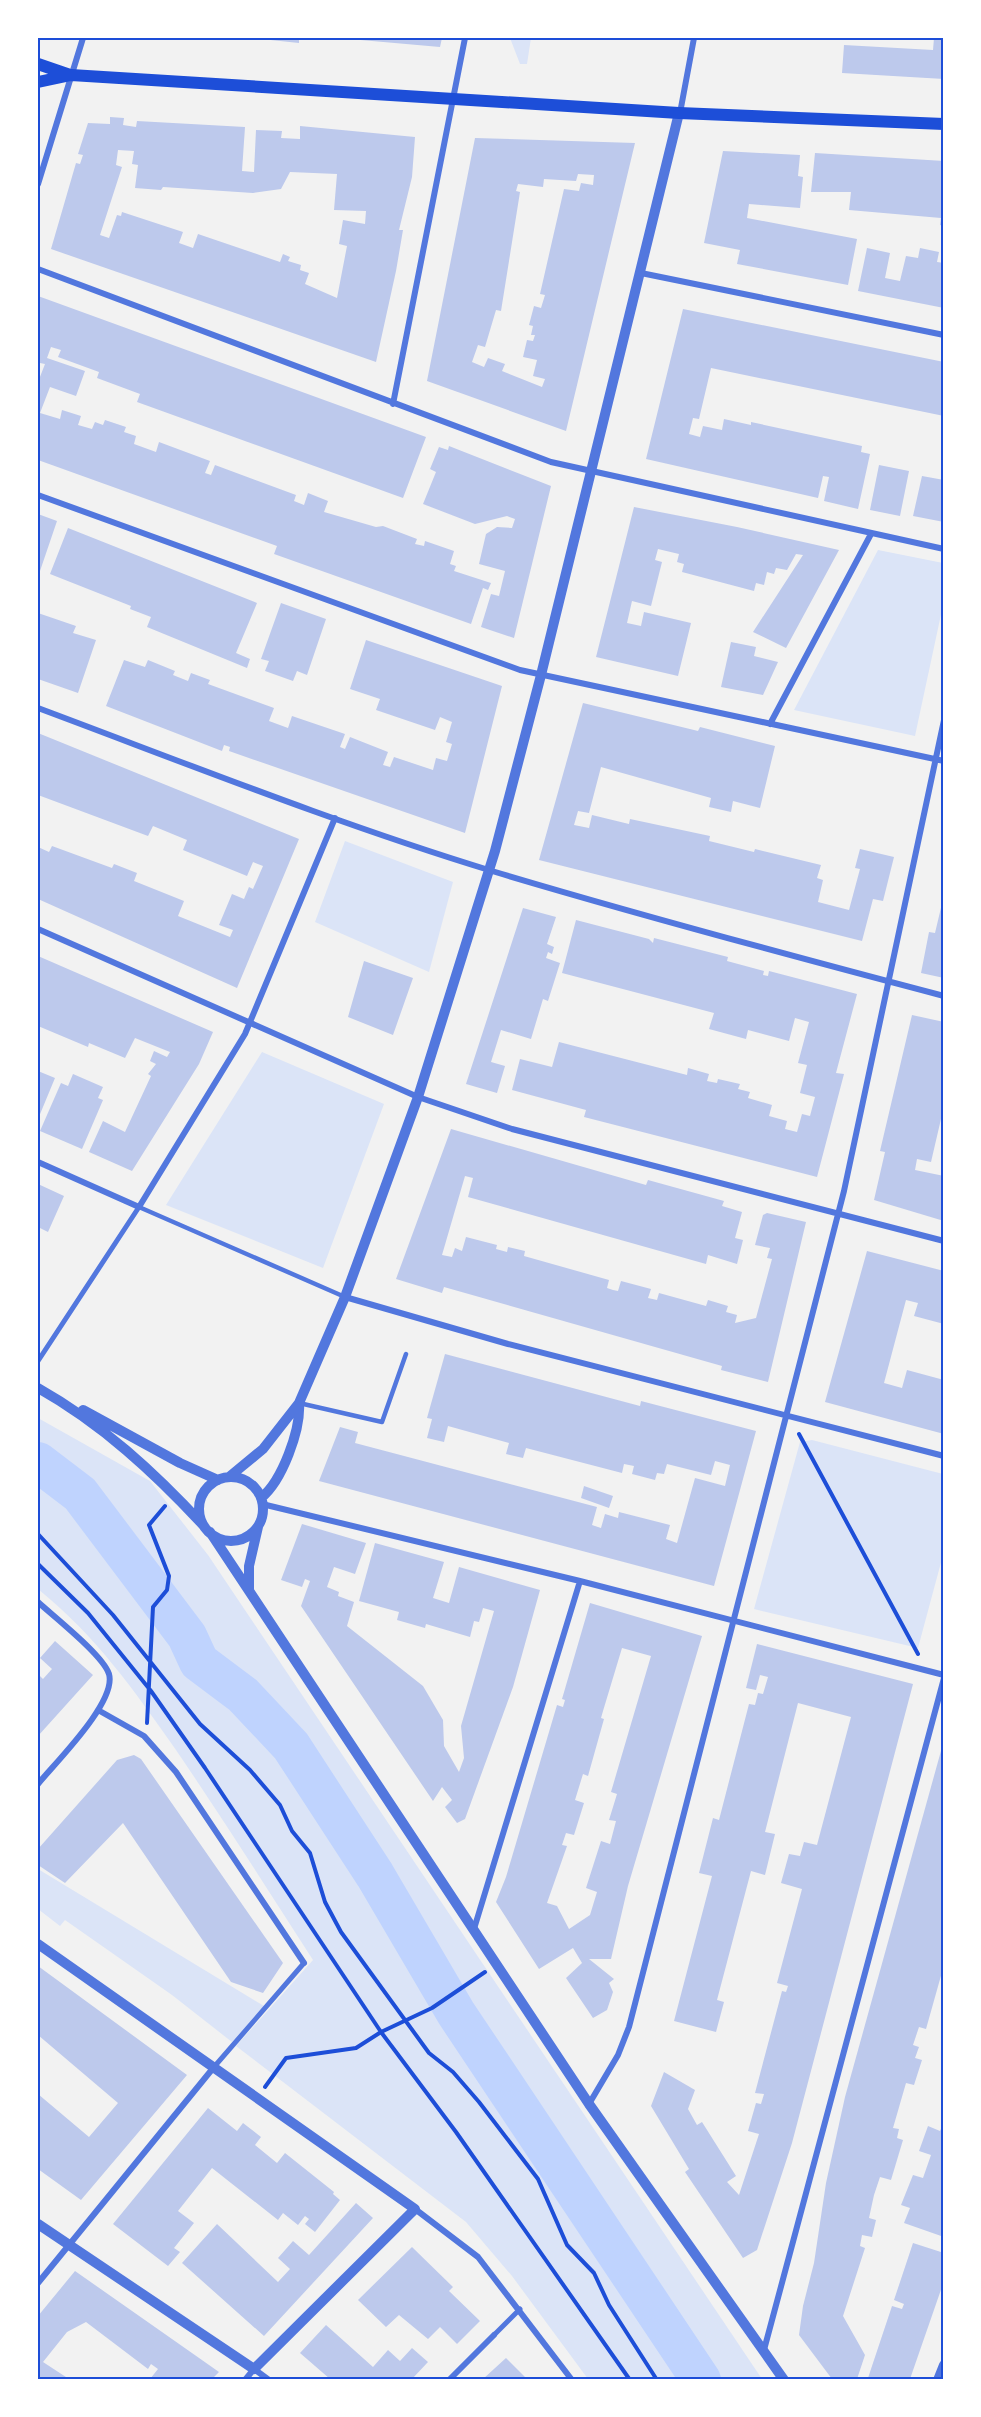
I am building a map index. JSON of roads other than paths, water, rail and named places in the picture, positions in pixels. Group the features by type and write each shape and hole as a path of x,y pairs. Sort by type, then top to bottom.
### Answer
{"main road":[{"path":"38,64 72,75 679,113 944,124"},
{"path":"38,82 72,75"}],"street":[{"path":"38,184 83,38"},
{"path":"393,404 465,38"},
{"path":"694,38 679,113 641,273 541,675 490,870 418,1097 345,1297 299,1403 263,1449 224,1478 209,1485 200,1500 200,1516 589,2104 784,2379"},
{"path":"38,269 550,462 944,549"},
{"path":"641,273 944,335"},
{"path":"38,495 496,662 541,675 944,761"},
{"path":"770,724 872,534"},
{"path":"38,708 335,818 490,870 759,949 944,996"},
{"path":"589,2104 618,2055 629,2027 784,1416 838,1213 944,720"},
{"path":"38,1361 139,1208 250,1023 335,818"},
{"path":"38,929 418,1097 512,1129 944,1241"},
{"path":"38,1162 139,1208"},
{"path":"345,1297 508,1344 944,1456"},
{"path":"38,1388 61,1402 141,1462 207,1529 219,1538 236,1540 251,1533 261,1519"},
{"path":"61,1402 97,1417 180,1463 224,1478 248,1482 261,1501 261,1519 252,1551 249,1591"},
{"path":"261,1501 271,1490 280,1473 298,1424 299,1403"},
{"path":"261,1501 944,1676 763,2351"},
{"path":"474,1929 580,1581"},
{"path":"38,1602 98,1658 109,1673 108,1690 98,1710 38,1784"},
{"path":"38,2283 214,2067 304,1963 176,1772 144,1736 98,1710"},
{"path":"38,1944 416,2209 478,2257 572,2379"},
{"path":"245,2379 416,2209"},
{"path":"38,2223 269,2379"},
{"path":"449,2379 520,2309"},
{"path":"938,2379 944,2365"}],"lane":[{"path":"139,1208 345,1297"},
{"path":"299,1403 382,1422 406,1354"}],"waterway":[{"path":"38,1462 80,1494 187,1636 199,1662 243,1695 291,1746 375,1875 456,2013 701,2380"}]}
